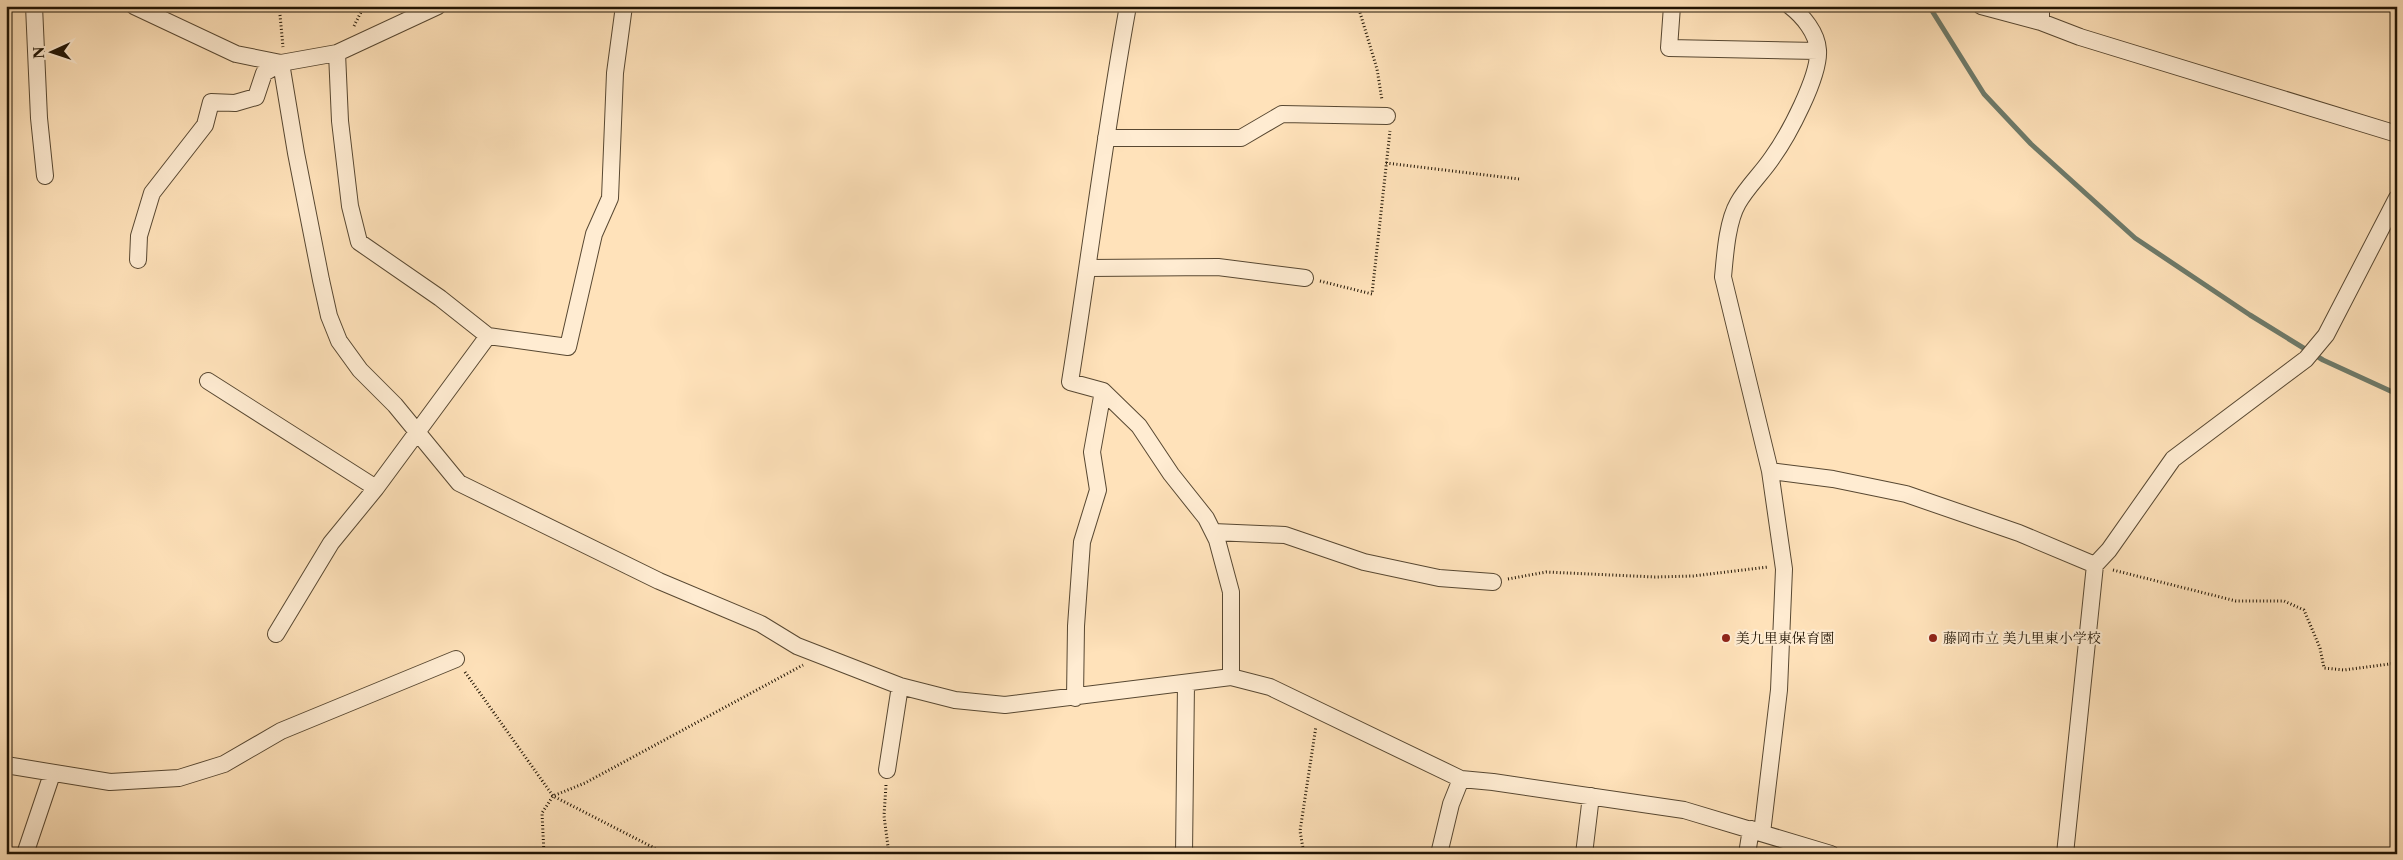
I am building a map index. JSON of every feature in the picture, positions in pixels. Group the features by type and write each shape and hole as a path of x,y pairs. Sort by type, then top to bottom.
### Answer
{"street":[{"path":"34,6 39,118 46,176"},
{"path":"134,6 236,54 282,63"},
{"path":"138,260 139,236 152,193 179,162 205,125 211,102 235,103 256,97 264,73 282,63 337,53 438,6"},
{"path":"337,53 340,121 350,206 359,242 440,298 488,336 568,348 594,234 610,198 615,74 624,6"},
{"path":"1128,6 1106,138 1089,268 1070,382 1102,391 1138,426 1171,474 1206,518 1213,532 1231,592 1231,677"},
{"path":"1672,6 1669,48 1818,51"},
{"path":"1747,854 1757,831 1779,690 1784,565 1770,471 1723,277 1727,244 1737,204 1774,156 1794,120 1811,83 1818,51 1813,32 1790,6"},
{"path":"1981,6 2041,14 2080,36 2397,134"},
{"path":"282,63 296,153 329,316 339,341 360,370 395,405 459,483 659,581 761,624 797,646 900,686 955,700 1005,705 1075,698 1231,677 1270,687 1461,779 1684,810 1832,854"},
{"path":"1106,138 1241,138 1282,114 1387,116"},
{"path":"2065,854 2095,565 2109,550 2173,459 2306,359 2326,335 2397,198"},
{"path":"1089,268 1218,267 1305,278"},
{"path":"276,634 332,542 376,488 488,336"},
{"path":"208,381 376,488"},
{"path":"1075,698 1076,626 1082,542 1098,490 1092,452 1102,391"},
{"path":"1770,471 1833,479 1906,494 2019,533 2095,565"},
{"path":"1213,532 1285,535 1364,562 1439,578 1493,582"},
{"path":"6,765 110,782 179,778 224,764 281,731 456,659"},
{"path":"1184,854 1186,683"},
{"path":"887,770 900,686"},
{"path":"25,854 52,774"},
{"path":"1439,854 1451,804 1461,779"},
{"path":"1584,854 1591,796"}],"path":[{"path":"1305,278 1372,294 1391,122 1383,109 1377,69 1358,6"},
{"path":"280,15 283,43"},
{"path":"1386,163 1518,179"},
{"path":"1493,582 1546,572 1656,577 1693,576 1784,565"},
{"path":"2095,565 2236,601 2284,601 2304,610 2320,648 2324,668 2344,670 2397,663"},
{"path":"544,854 542,813 553,796 585,783 821,656"},
{"path":"456,659 553,796 666,854"},
{"path":"1304,854 1300,831 1318,709"},
{"path":"887,770 884,816 889,854"}],"waterway":[{"path":"1929,6 1984,94 2031,144 2135,238 2250,315 2323,360 2397,394"}],"place":[{"name":"美九里東保育園","path":"1726,638"},
{"name":"藤岡市立 美九里東小学校","path":"1933,638"}]}
